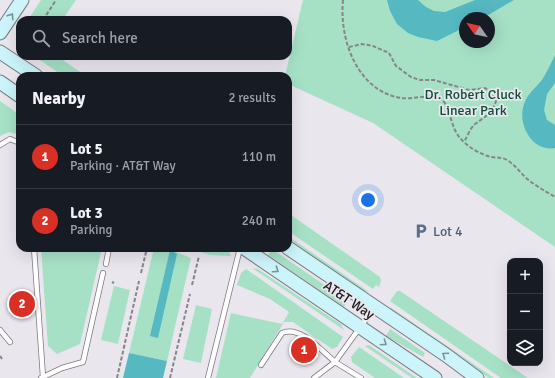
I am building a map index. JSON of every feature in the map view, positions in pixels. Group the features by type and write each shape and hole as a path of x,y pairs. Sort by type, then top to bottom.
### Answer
{"main road":[{"path":"0,33 22,0"},
{"path":"0,52 30,72"},
{"path":"0,82 16,93"},
{"name":"AT&T Way","path":"292,251 446,355 477,378"},
{"name":"AT&T Way","path":"250,252 435,378"}],"lane":[{"path":"0,145 10,140 16,142"},
{"path":"34,252 42,377 83,362 104,273"},
{"path":"106,264 108,252"},
{"path":"208,378 239,252"},
{"path":"314,378 335,362 374,307"},
{"path":"0,330 10,342"},
{"path":"261,365 282,333 286,331 293,331 303,336 335,362 361,378"}],"path":[{"path":"45,16 56,0"},
{"path":"343,0 343,26 354,62 364,76 380,90 400,98 434,97 444,102 454,130 464,142 485,155 506,159 528,180 555,197"},
{"path":"349,47 362,44 374,46 389,53 396,66 403,72 420,80 434,80 469,90 485,88 490,91 496,101 494,108 490,114 473,126 464,142"},
{"path":"141,273 146,252"},
{"path":"192,285 199,256"},
{"path":"117,378 139,281"},
{"path":"170,378 190,294"}],"green space":[{"path":"41,0 76,0 65,16 31,16"},
{"name":"Dr. Robert Cluck Linear Park","path":"303,0 555,0 555,247 373,123 292,86 292,72 286,72 289,60 292,60 292,46"},
{"path":"40,60 63,60 80,72 57,72"},
{"path":"0,101 16,112 16,134 9,132 0,136"},
{"path":"292,216 380,277 381,281 379,287 376,285 373,289 292,234"},
{"path":"292,239 369,292 362,290 292,243"},
{"path":"41,252 101,252 80,344 57,354 48,346"},
{"path":"153,252 176,252 191,258 167,361 129,353"},
{"path":"200,252 230,252 231,256 210,255"},
{"path":"270,252 276,252 348,301 344,307 268,255"},
{"path":"252,268 258,269 341,324 344,330"},
{"path":"246,269 343,337 337,347 332,349 293,322 284,322 250,378 216,378 231,313 282,324 289,312 270,299 237,285 241,273"},
{"path":"114,286 130,290 118,344 101,340"},
{"path":"397,291 400,291 507,364 507,366 510,366 528,378 501,378 390,301"},
{"path":"196,305 212,309 201,363 183,359"},
{"path":"390,307 494,378 489,378 391,311"},
{"path":"390,329 425,353 423,357 386,336"},
{"path":"369,345 417,378 412,378 365,346"},
{"path":"359,347 404,378 375,378 352,362 351,357"}],"water":[{"path":"387,0 418,0 426,7 434,11 445,12 475,0 514,0 493,12 459,12 459,30 437,41 408,33 397,24 390,11"},
{"path":"555,55 555,83 547,94 544,110 547,120 555,125 555,148 545,148 536,144 531,139 523,123 522,112 525,101 542,80"},
{"path":"170,252 174,252 177,254 158,338 150,336"},
{"path":"129,353 167,361 163,378 123,378"}],"place":[{"name":"Lot 4","path":"421,231"},
{"name":"Lot 3","path":"22,304"},
{"name":"Lot 5","path":"304,350"}]}
